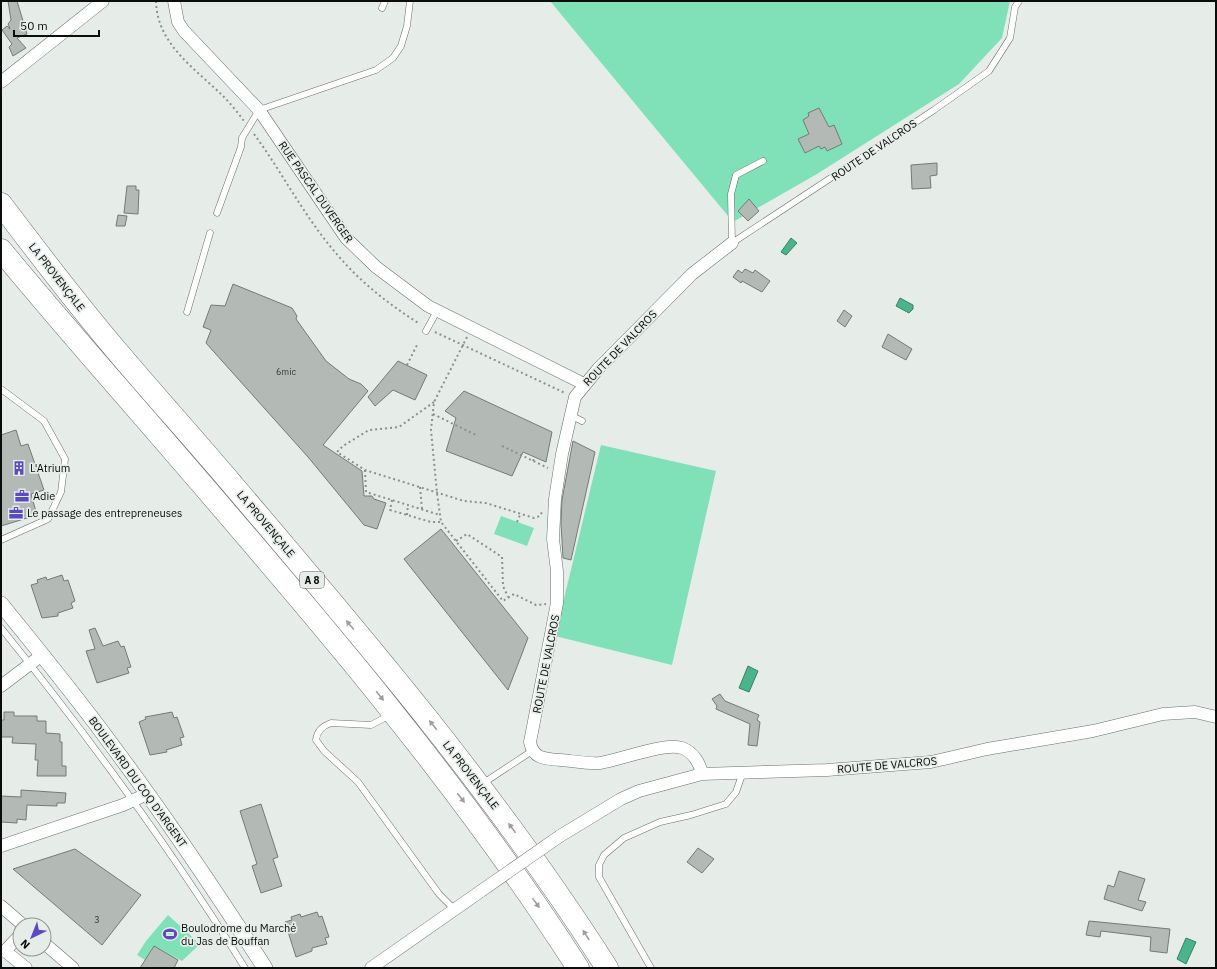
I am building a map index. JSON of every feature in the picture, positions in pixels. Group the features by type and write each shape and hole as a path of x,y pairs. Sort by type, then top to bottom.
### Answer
{"highway":[{"name":"LA PROVENÇALE","path":"1,204 110,344 232,484 481,785 543,871 607,968"},
{"name":"LA PROVENÇALE","path":"1,250 394,712 464,802 541,910 578,968"},
{"path":"1,270 157,448 362,674"}],"street":[{"path":"1,82 103,1"},
{"name":"RUE PASCAL DUVERGER","path":"174,1 178,22 184,31 259,110 346,238 363,256 390,279 437,311 584,384"},
{"name":"ROUTE DE VALCROS","path":"532,751 531,733 543,683 557,603 557,571 553,539 555,499 562,454 576,418 576,397 584,384 692,274 732,243"},
{"name":"BOULEVARD DU COQ D'ARGENT","path":"1,604 78,700 147,794 207,878 265,968"},
{"path":"1,686 42,655"},
{"name":"ROUTE DE VALCROS","path":"371,968 560,836 621,799 639,791 702,774 827,770 931,762 987,749 1093,731 1164,714 1195,712 1216,717"},
{"path":"532,751 538,756 550,759 598,763 676,747 682,748 690,754 700,765 702,774"},
{"path":"1,846 134,801 147,794"},
{"path":"1,906 14,917"},
{"path":"12,943 3,953 26,968"},
{"path":"52,950 73,968"}],"lane":[{"path":"382,8 385,1"},
{"path":"217,213 241,147 242,138 259,110 369,72 393,58 401,46 407,26 410,1"},
{"name":"ROUTE DE VALCROS","path":"732,243 928,115 989,71 1010,38 1015,7 1019,1"},
{"path":"732,243 731,194 736,175 763,162"},
{"path":"187,312 210,233"},
{"path":"426,331 437,311"},
{"path":"1,389 44,421 65,459 61,492 48,518 1,540"},
{"name":"BOULEVARD DU COQ D'ARGENT","path":"1,628 134,801 185,874 245,968"},
{"path":"394,712 379,722 371,724 331,723 325,725 318,732 316,740 324,751 358,782 439,894 454,910"},
{"path":"481,785 532,751"},
{"path":"651,968 599,877 600,865 604,855 624,838 644,828 726,804 736,792 743,772"}],"path":[{"path":"471,328 434,402 431,430 437,493 442,522 503,601 514,594 536,605 557,603"},
{"path":"407,365 417,345"},
{"path":"434,402 399,427 370,430 343,446 337,452 365,470 464,501 486,503 520,515 538,518 542,513 543,505"},
{"path":"433,414 476,435"},
{"path":"502,446 548,468 547,476"},
{"path":"533,461 535,457"},
{"path":"365,470 366,492 440,515"},
{"path":"420,487 422,509"},
{"path":"392,500 390,510 431,522 442,522"},
{"path":"407,515 408,505"},
{"path":"517,522 520,515"},
{"path":"456,541 467,534 502,557 503,586 508,597"}],"shaded area":[{"path":"550,1 1010,1 1002,38 959,84 817,174 733,222"},
{"path":"791,238 797,243 786,255 781,252"},
{"path":"900,298 913,305 913,309 909,313 896,306"},
{"path":"601,445 716,471 672,665 555,636"},
{"path":"501,516 534,528 527,546 494,534"},
{"path":"748,666 758,671 749,692 739,688"},
{"name":"Boulodrome du Marché du Jas de Bouffan","path":"168,915 200,944 182,961 154,946 145,960 137,955 146,941"},
{"path":"1186,938 1196,942 1186,964 1177,959"}],"building":[{"path":"8,1 17,1 27,34 17,38 26,48 13,56 9,47 12,44 2,30 7,26 10,29 8,24 11,20"},
{"path":"819,108 829,127 834,125 842,144 827,151 825,147 821,149 819,146 805,153 798,139 809,134 803,120 809,116 808,113"},
{"path":"937,163 937,175 930,176 931,188 912,189 911,165"},
{"path":"127,186 136,186 136,190 139,190 138,214 124,213"},
{"path":"749,199 759,211 748,221 738,211"},
{"path":"118,215 127,216 125,226 116,226"},
{"path":"745,269 753,273 755,270 770,281 762,292 742,281 741,283 733,277 738,270 742,273"},
{"path":"233,284 292,308 297,316 296,319 326,361 349,379 361,384 368,391 323,445 362,471 364,496 372,496 374,499 386,503 377,529 364,525 308,457 206,343 211,330 203,327 211,305 225,306"},
{"path":"844,310 852,316 845,327 837,321"},
{"path":"888,334 912,349 906,360 882,347"},
{"path":"398,361 427,375 415,400 393,390 375,406 368,397"},
{"path":"464,391 552,432 546,462 523,452 512,476 446,451 456,418 445,411"},
{"name":"L'Atrium","path":"16,430 21,446 28,444 44,490 31,494 37,515 1,526 1,435"},
{"path":"573,441 595,452 571,560 563,558 561,524 562,500"},
{"path":"441,529 528,638 508,690 404,559"},
{"path":"62,575 64,581 68,580 75,601 71,603 73,608 58,613 58,616 42,618 31,585 38,583 37,580 46,577 47,580"},
{"path":"95,628 103,646 118,641 121,647 124,646 131,667 127,668 129,673 97,683 86,651 95,649 89,630"},
{"path":"720,694 725,701 759,715 757,720 760,722 757,746 748,745 750,724 716,709 717,706 712,699"},
{"path":"4,712 14,712 14,716 37,716 37,721 46,721 46,733 60,734 60,742 62,742 62,766 66,766 66,776 37,776 38,760 35,760 36,744 12,743 13,737 1,737 1,720 4,720"},
{"path":"172,712 174,718 177,717 184,737 180,738 182,745 166,750 167,752 150,755 139,722 146,719 145,717"},
{"path":"21,790 66,793 65,803 57,803 57,806 27,805 26,820 17,819 17,823 1,822 1,796 21,797"},
{"path":"261,804 278,857 273,859 282,886 261,893 252,866 257,864 240,811"},
{"path":"698,848 714,859 702,873 687,862"},
{"path":"75,849 141,895 102,945 13,869"},
{"path":"1119,871 1145,879 1138,900 1146,902 1142,911 1104,899 1108,885 1114,887"},
{"path":"317,912 319,917 322,916 329,937 325,938 327,944 312,948 312,951 296,957 285,922 292,920 291,917 300,914 301,917"},
{"path":"1089,921 1170,929 1167,953 1150,951 1151,937 1101,931 1100,937 1086,935"},
{"path":"154,946 178,960 174,968 140,968"}],"place":[{"name":"L'Atrium","path":"19,468"},
{"name":"Adie","path":"22,496"},
{"name":"Le passage des entrepreneuses","path":"16,513"},
{"name":"Boulodrome du Marché du Jas de Bouffan","path":"170,934"}]}
